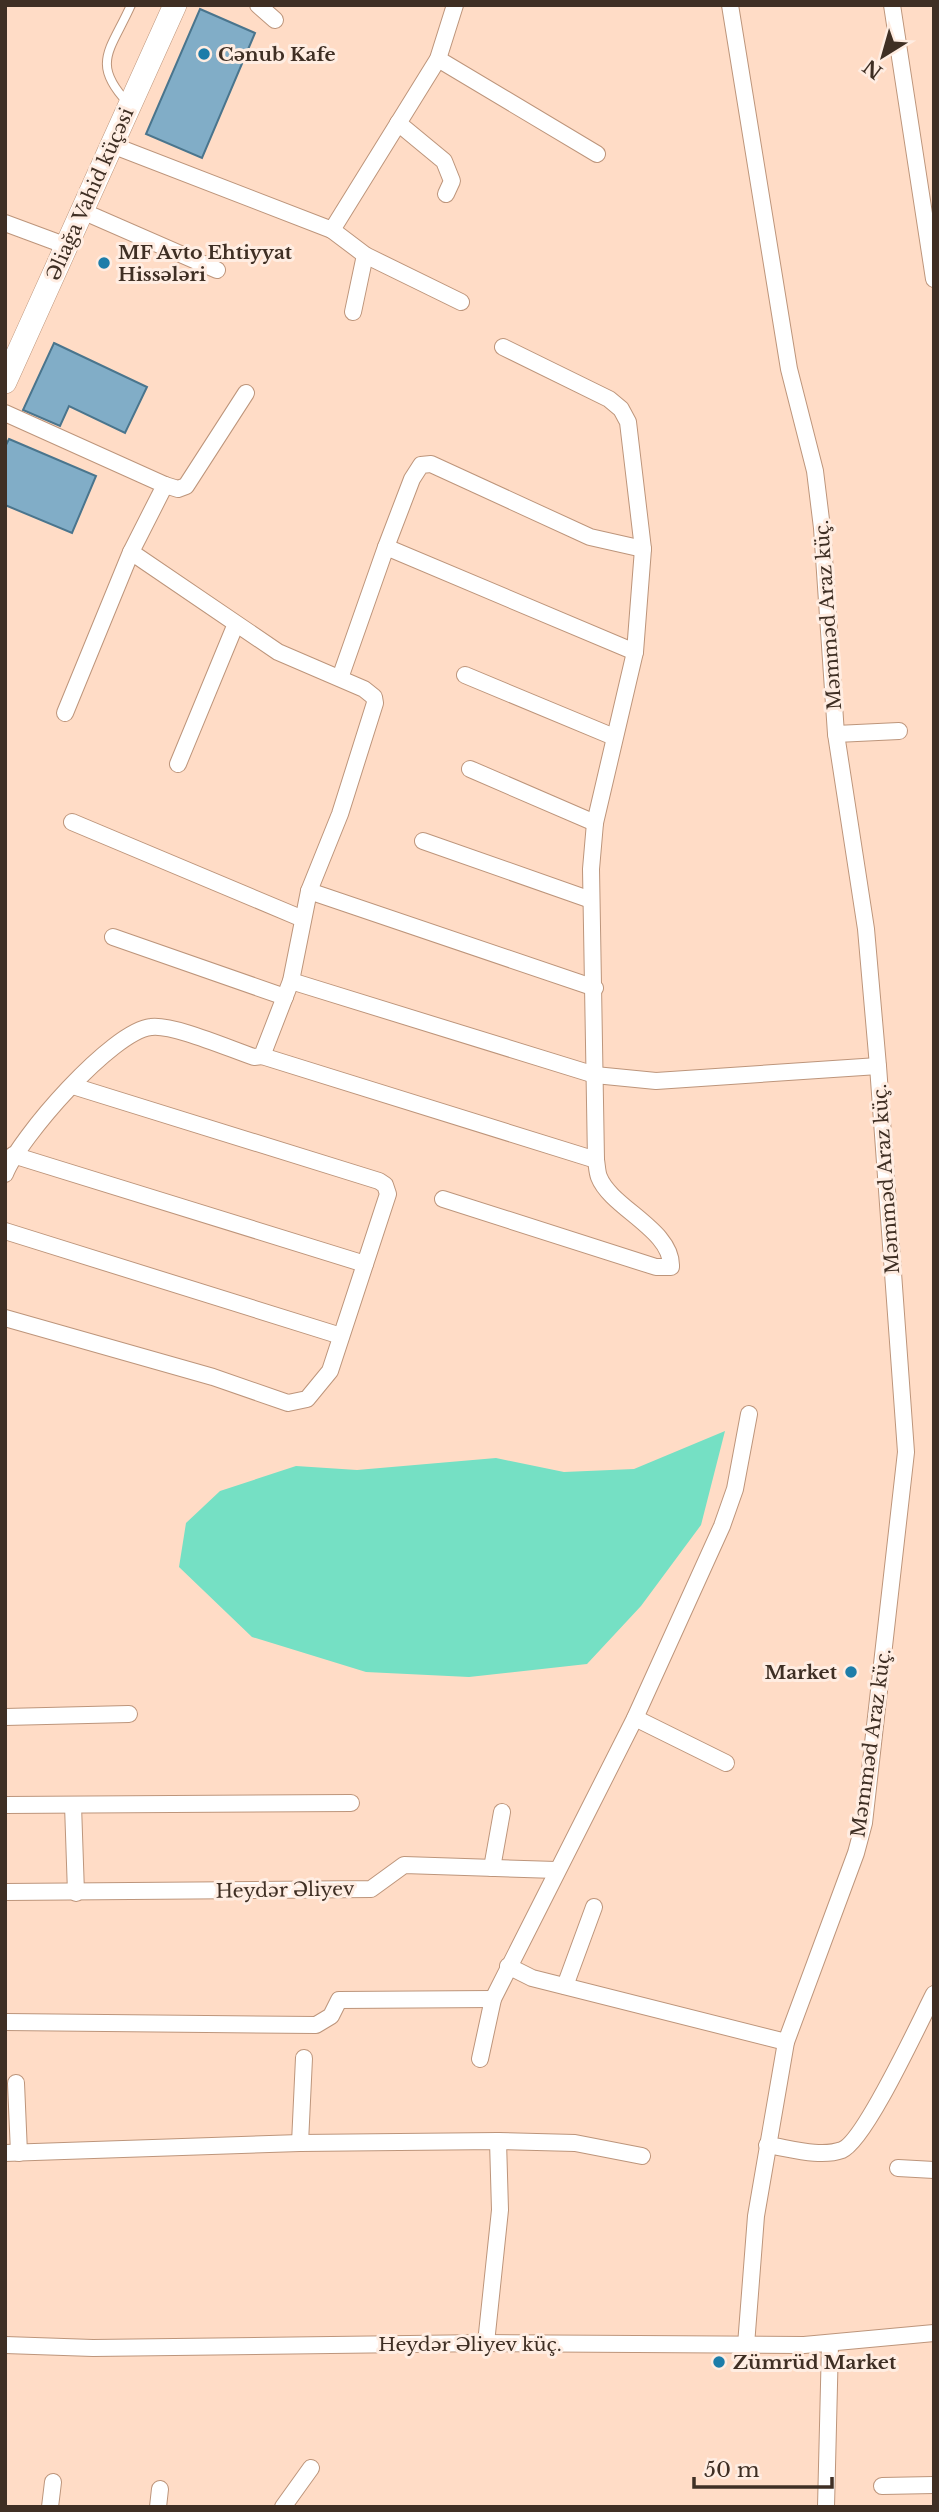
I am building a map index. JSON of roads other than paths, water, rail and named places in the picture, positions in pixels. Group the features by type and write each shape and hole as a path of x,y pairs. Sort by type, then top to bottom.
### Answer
{"main road":[{"name":"Əliağa Vahid küçəsi","path":"5,382 174,5"}],"street":[{"path":"258,5 275,20"},
{"path":"332,230 438,59 455,5"},
{"name":"Məmməd Araz küç.","path":"730,5 786,356 814,471 822,528 836,734 866,929 906,1452 864,1823 786,2042 756,2216 746,2345"},
{"path":"892,5 934,279"},
{"path":"438,59 597,154"},
{"path":"398,123 444,161 452,181 446,194"},
{"path":"112,145 332,230 365,255 460,302"},
{"path":"82,211 217,270"},
{"path":"5,223 66,246"},
{"path":"353,312 365,255"},
{"path":"443,1199 668,1269 672,1263 655,1234 599,1177 596,1160 592,900 595,823 614,737 628,692 635,652 643,550 628,422 621,409 609,399 503,347"},
{"path":"5,413 178,489 186,486 246,393"},
{"path":"341,678 386,547 412,479 421,466 431,464 590,537 643,550"},
{"path":"65,713 131,552 165,485"},
{"path":"386,547 635,652"},
{"path":"131,552 236,626 278,652 341,678 374,697 375,704 340,814 309,891 291,981 262,1056"},
{"path":"178,764 236,626"},
{"path":"465,675 614,737"},
{"path":"836,734 899,731"},
{"path":"470,769 595,823"},
{"path":"72,822 303,919"},
{"path":"423,841 592,900"},
{"path":"309,891 595,988"},
{"path":"113,937 285,997"},
{"path":"291,981 595,1075 656,1080 878,1066"},
{"path":"5,1174 13,1155 89,1069 120,1040 150,1027 164,1027 254,1057 262,1056 596,1160"},
{"path":"5,1318 213,1377 288,1403 307,1399 330,1371 388,1195 385,1185 379,1181 73,1086"},
{"path":"13,1155 365,1264"},
{"path":"5,1231 341,1336"},
{"path":"480,2059 493,1999 635,1718 722,1526 735,1489 749,1414"},
{"path":"5,1717 129,1714"},
{"path":"635,1718 726,1763"},
{"path":"5,1805 351,1803"},
{"path":"73,1805 76,1893"},
{"path":"492,1868 502,1812"},
{"name":"Heydər Əliyev","path":"5,1892 371,1889 404,1865 556,1870"},
{"path":"565,1986 594,1908"},
{"path":"508,1966 532,1978 786,2042"},
{"path":"767,2145 830,2153 845,2149 856,2137 895,2071 934,1994"},
{"path":"5,2022 316,2025 331,2016 339,2000 493,1999"},
{"path":"300,2143 304,2058"},
{"path":"16,2083 12,2153 300,2143 498,2141 575,2143 642,2156"},
{"path":"486,2343 500,2210 498,2141"},
{"path":"898,2168 934,2170"},
{"name":"Heydər Əliyev küç.","path":"5,2345 93,2348 486,2343 830,2344 934,2333"},
{"path":"826,2507 830,2344"},
{"path":"283,2507 310,2468"},
{"path":"50,2507 53,2482"},
{"path":"882,2486 934,2485"},
{"path":"158,2507 160,2489"}],"lane":[{"path":"130,105 111,85 105,72 107,60 131,5"}],"water":[{"path":"725,1431 701,1525 641,1606 587,1664 469,1677 366,1672 252,1637 179,1567 186,1523 220,1491 296,1466 357,1470 496,1458 564,1472 634,1469"}],"place":[{"name":"Cənub Kafe","path":"204,54"},
{"name":"MF Avto Ehtiyyat Hissələri","path":"104,263"},
{"name":"Market","path":"851,1672"},
{"name":"Zümrüd Market","path":"719,2362"}]}
